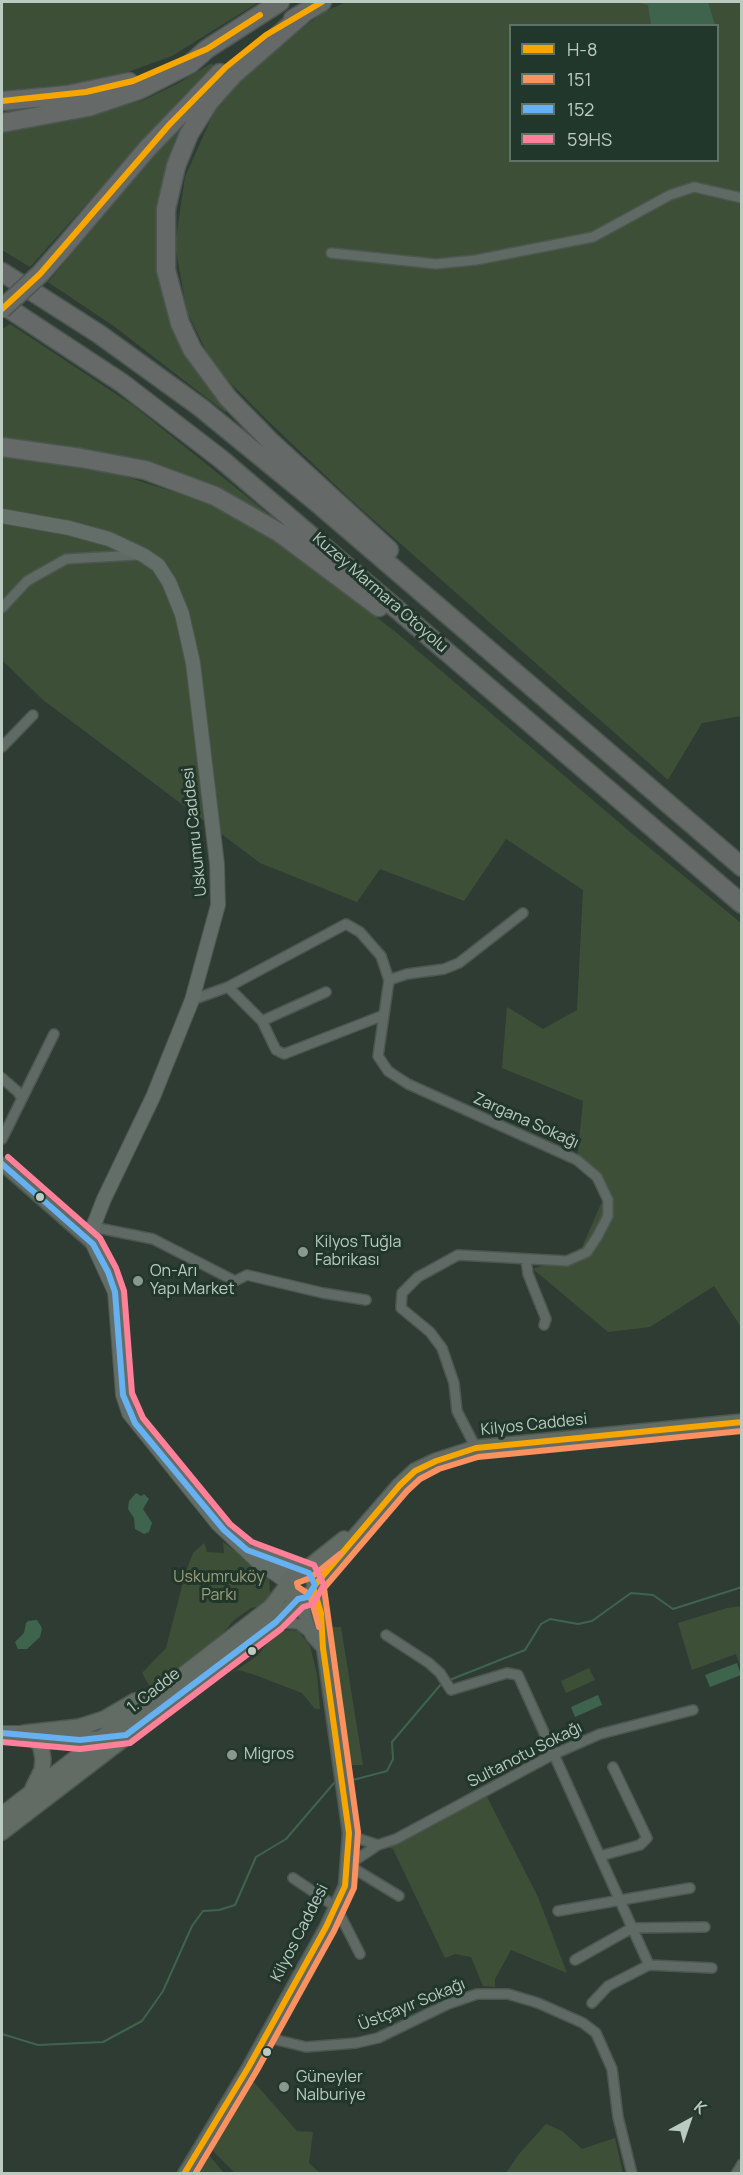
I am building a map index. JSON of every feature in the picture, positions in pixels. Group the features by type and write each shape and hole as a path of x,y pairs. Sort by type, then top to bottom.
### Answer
{"highway":[{"path":"2,101 67,95 113,87 152,74 207,49 280,2"},
{"path":"2,306 40,274 147,150 209,83 266,35 322,2"},
{"path":"304,13 233,75 209,102 189,134 176,166 166,209 166,270 180,323 192,349 228,398 272,443 392,554 433,602"},
{"path":"2,123 49,116 111,100 190,64 207,49"},
{"name":"Kuzey Marmara Otoyolu","path":"2,272 99,334 183,394 433,602 741,867"},
{"name":"Kuzey Marmara Otoyolu","path":"2,306 122,383 182,428 306,529 741,904"},
{"path":"2,447 145,470 215,496 256,518 294,544 386,613 452,668 510,706"}],"main road":[{"name":"Uskumru Caddesi","path":"2,516 69,528 109,539 158,565 169,582 182,614 193,663 218,864 218,904 192,1000 167,1064 93,1227 93,1244"},
{"path":"93,1244 115,1292 123,1395 129,1413 218,1524 267,1568 287,1584 290,1593 307,1593 313,1576 303,1570 247,1550"},
{"name":"Kilyos Caddesi","path":"359,1530 415,1471 476,1448 741,1422"},
{"path":"287,1584 291,1574 303,1570 359,1530"},
{"name":"1. Cadde","path":"2,1832 276,1622 307,1593 359,1530"},
{"path":"267,1568 278,1587 276,1600"},
{"name":"1. Cadde","path":"2,1815 271,1607 287,1584"},
{"path":"2,1733 79,1727 104,1719 172,1683"},
{"path":"24,1733 43,1738 100,1739 126,1735"},
{"path":"24,1733 36,1740 41,1747 43,1759 42,1770 30,1793"}],"street":[{"path":"331,254 436,264 476,260 593,237 670,195 694,187 741,198"},
{"path":"2,608 27,581 66,558 142,555"},
{"path":"2,747 33,715"},
{"path":"192,1000 228,987 346,924 360,932 381,956 389,980 407,974 444,969 459,963 524,913"},
{"name":"Zargana Sokağı","path":"389,980 378,1056 388,1071 414,1087 577,1160 597,1177 608,1200 608,1216 587,1252 567,1261 458,1255 418,1277 402,1293 401,1308 430,1332 442,1348 454,1383 457,1411 476,1448"},
{"path":"228,987 262,1021 276,1050 284,1054 384,1015"},
{"path":"262,1021 326,992"},
{"path":"2,1139 54,1034"},
{"path":"2,1078 18,1092 22,1100"},
{"path":"2,1164 93,1244"},
{"path":"93,1227 153,1239 235,1281 248,1275 302,1289 366,1300"},
{"path":"526,1260 528,1274 546,1319 544,1325"},
{"path":"307,1593 305,1616 312,1636"},
{"name":"Kilyos Caddesi","path":"184,2174 265,2037 336,1907 345,1886 349,1833 323,1648 321,1613 307,1593"},
{"path":"276,1622 298,1624 323,1648"},
{"path":"386,1635 429,1663 451,1690 507,1673 518,1676 649,1965"},
{"name":"Sultanotu Sokağı","path":"348,1864 378,1845 396,1839 552,1755 600,1734 693,1710"},
{"path":"600,1856 640,1845 646,1838 614,1767"},
{"path":"349,1833 378,1845"},
{"path":"348,1864 399,1896"},
{"path":"293,1878 336,1907 360,1954"},
{"path":"558,1911 690,1888"},
{"path":"575,1960 632,1928 705,1927"},
{"path":"592,2003 608,1986 649,1965 712,1968"},
{"name":"Üstçayır Sokağı","path":"265,2037 306,2047 356,2043 378,2038 448,2004 477,1994 508,1994 538,2003 583,2023 596,2033 612,2068 618,2117 632,2174"},
{"path":"736,2174 741,2164"}],"green space":[{"path":"2,2 259,2 172,56 103,81 2,91"},
{"path":"346,2 741,2 741,716 702,723 668,780 351,500 213,365 187,312 175,245 185,177 213,114 242,76 322,13"},
{"path":"212,63 217,70 185,94 30,267 2,250 2,129 61,122 142,101"},
{"path":"184,120 188,122 160,194 156,233 159,276 181,344 199,374 228,409 225,412 115,327 48,282"},
{"path":"10,324 134,406 291,532 223,495 2,442 2,329"},
{"path":"2,455 117,474 213,504 298,556 398,634 629,831 741,923 741,1327 714,1286 650,1327 608,1332 533,1269 580,1252 607,1190 577,1160 583,1101 502,1068 507,1007 543,1029 577,1010 583,890 506,839 464,901 380,869 357,902 260,863 42,699 2,660"},
{"name":"Uskumruköy Parkı","path":"223,1542 263,1571 269,1578 270,1595 261,1606 251,1608 234,1620 216,1642 150,1687 142,1673 166,1648 186,1571 193,1553 204,1543 207,1552 224,1553"},
{"path":"741,1606 741,1668 736,1654 692,1670 678,1623"},
{"path":"325,1627 341,1627 363,1765 343,1765"},
{"path":"284,1630 298,1631 310,1646 317,1674 320,1709 315,1709 302,1693 239,1670 233,1672 257,1656 273,1636"},
{"path":"589,1668 595,1680 566,1693 561,1681"},
{"path":"486,1795 538,1897 567,1973 511,1950 495,1979 495,1987 483,1986 471,1957 455,1954 445,1958 393,1849 387,1846"},
{"path":"252,2072 253,2081 297,2131 313,2132 309,2163 320,2173 235,2173 207,2145"},
{"path":"546,2124 562,2131 582,2149 615,2138 623,2173 506,2173 519,2154"},
{"path":"205,2153 224,2173 190,2174 202,2154"}],"shaded area":[{"path":"636,2 708,2 715,24 651,24 648,5"},
{"path":"136,1493 141,1496 144,1494 149,1499 143,1509 152,1523 149,1532 144,1534 135,1529 134,1518 128,1509 129,1501"},
{"path":"37,1620 42,1628 40,1637 27,1649 18,1649 15,1642 24,1633 26,1623"},
{"path":"737,1663 741,1675 710,1687 705,1675"},
{"path":"598,1695 602,1705 575,1717 571,1707"}],"waterway":[{"path":"447,1681 525,1650 541,1624 550,1619 578,1624 592,1621 631,1593 653,1595 673,1609 742,1587"},
{"path":"349,1781 387,1771 393,1759 392,1742 442,1683"},
{"path":"2,2034 38,2045 103,2042 142,2021 163,1991 192,1926 203,1911 219,1910 235,1905 256,1857 286,1839 334,1783"}],"transit line":[{"name":"H-8","path":"2,309 40,274 169,125 226,67 266,35 322,2"},
{"name":"H-8","path":"2,101 86,92 133,81 207,49 260,15"},
{"name":"59HS","path":"2,1742 80,1749 130,1743 281,1629 303,1607 313,1604 324,1585 314,1565 252,1542 230,1524 143,1418 132,1393 124,1291 116,1268 100,1238 8,1157"},
{"name":"152","path":"2,1164 93,1244 108,1272 115,1292 123,1395 135,1423 224,1530 247,1550 309,1573 315,1585 307,1597 298,1599 276,1622 126,1735 80,1740 2,1733"},
{"name":"H-8","path":"315,1585 400,1485 415,1471 436,1461 476,1448 742,1422"},
{"name":"151","path":"195,2174 256,2072 334,1931 354,1888 358,1832 324,1588 407,1491 420,1479 439,1469 478,1457 742,1431"},
{"name":"151","path":"319,1627 310,1595 298,1587 297,1583 310,1578 340,1554"},
{"name":"H-8","path":"184,2174 248,2068 326,1927 345,1886 349,1833 323,1648 321,1613 314,1590"}],"place":[{"name":"Kilyos Tuğla Fabrikası","path":"303,1252"},
{"name":"On-Arı Yapı Market","path":"138,1281"},
{"name":"Migros","path":"232,1755"},
{"name":"Güneyler Nalburiye","path":"284,2087"}]}
